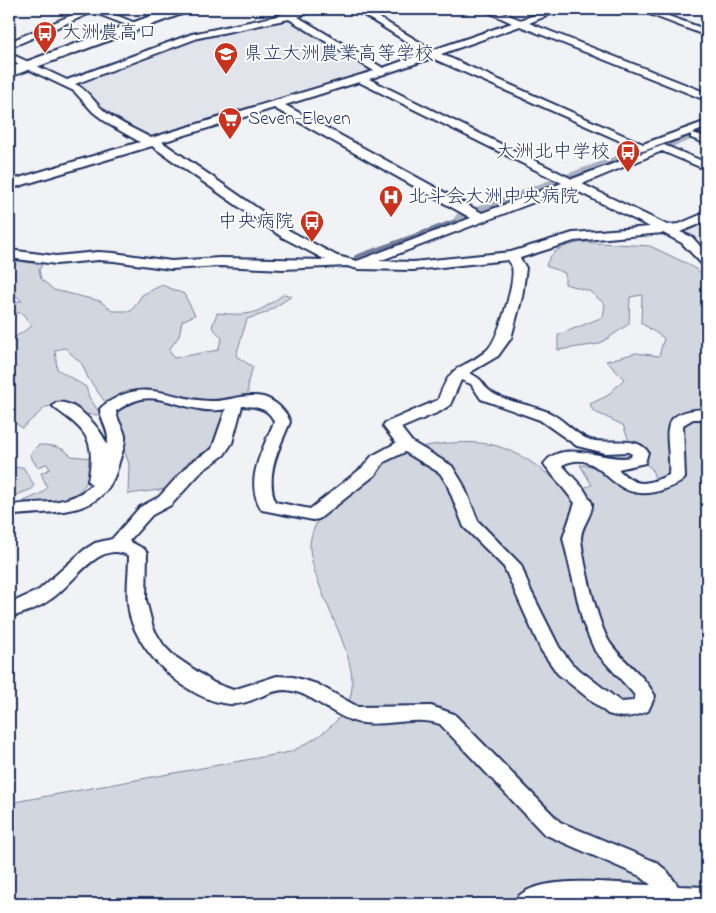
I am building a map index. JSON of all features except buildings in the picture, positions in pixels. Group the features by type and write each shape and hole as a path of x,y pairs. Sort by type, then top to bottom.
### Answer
{"highway":[{"path":"9,73 182,9"}],"street":[{"path":"9,44 93,9 135,25"},
{"path":"279,9 382,72"},
{"path":"67,83 194,36 292,16 314,9"},
{"path":"358,9 434,54 651,150 707,167"},
{"path":"486,9 706,95"},
{"path":"9,185 382,72 559,9"},
{"path":"640,9 707,33"},
{"path":"9,56 78,89 97,110 114,123 152,142 286,234 333,258 353,264 475,215 651,150 707,132"},
{"path":"360,79 687,240 707,261"},
{"path":"275,104 475,215"},
{"path":"651,150 707,124"},
{"path":"695,136 707,141"},
{"path":"9,254 56,260 106,257 171,265 220,262 283,265 353,264 413,266 512,256 573,238 680,228 707,216"},
{"path":"458,373 476,381 486,396 546,417 583,443 606,448 631,446 640,452 640,460 622,464 576,456 560,458 552,464 583,498 584,508 574,525 572,538 595,632 603,647 641,686 645,696 641,706 626,711 614,709 565,669 551,650 520,587 512,565 470,523 455,484 446,470 406,445 391,426 434,409 444,402 458,373 493,353 504,338 515,297 519,268 512,256"},
{"path":"9,511 24,508 59,509 69,506 88,497 105,482 117,438 115,428 108,420 108,409 136,393 156,392 193,404 214,406 236,402 260,401 280,415 282,422 263,468 262,488 268,506 313,514 369,471 378,459 406,445"},
{"path":"119,544 141,516 165,501 196,467 218,452 224,443 236,402"},
{"path":"61,406 93,429 100,447 96,481 89,490 69,506"},
{"path":"602,462 620,482 637,488 658,486 677,478 678,469 672,433 679,419 692,414 707,414"},
{"path":"9,610 47,594 82,558 100,549 119,544 130,546 138,553 136,584 138,613 149,642 161,657 188,677 226,696 246,695 267,686 285,682 310,688 350,712 374,715 430,714 447,719 552,828 648,869 659,878 672,896"},
{"path":"525,904 536,896 564,892 707,896"}],"shaded area":[{"name":"県立大洲農業高等学校","path":"290,18 372,70 148,138 112,117 85,90 73,83 203,35"},
{"path":"707,219 707,257 699,246 680,231"},
{"path":"582,242 650,246 688,264 707,277 707,904 9,904 9,803 290,752 318,736 342,714 351,694 352,678 349,661 313,566 310,543 315,527 330,501 346,481 361,468 390,455 427,446 446,443 482,443 509,450 533,463 554,479 583,506 575,490 592,485 580,465 595,466 620,481 657,486 652,469 641,460 634,450 623,425 593,411 590,404 607,396 624,379 606,361 636,353 659,356 664,338 641,323 642,295 630,297 629,324 599,344 558,350 558,335 603,317 605,304 589,291 565,284 565,273 546,266 551,255 555,252"},
{"path":"9,259 42,265 39,270 41,279 54,290 100,301 113,311 131,311 142,295 162,285 184,294 195,315 182,321 179,336 169,350 174,358 218,350 222,338 212,327 217,313 253,313 284,294 292,296 266,313 247,319 236,356 253,367 248,381 248,397 234,400 214,450 175,488 128,494 129,464 110,409 88,378 82,364 65,348 55,350 57,369 86,387 89,397 101,415 81,414 66,403 46,407 22,428 9,418 9,341 32,326 22,313 9,313 9,302 22,301 9,290"},
{"path":"38,445 60,448 71,456 92,458 88,478 84,486 77,493 60,500 22,502 42,493 47,487 41,473 50,469 47,464 37,467 30,455"},
{"path":"23,467 34,485 32,489 9,498 9,468"}],"waterway":[{"path":"464,218 707,128"},
{"path":"356,257 464,218"}],"place":[{"name":"大洲農高口","path":"45,54"},
{"name":"県立大洲農業高等学校","path":"226,75"},
{"name":"Seven-Eleven","path":"230,140"},
{"name":"大洲北中学校","path":"628,173"},
{"name":"北斗会大洲中央病院","path":"391,218"},
{"name":"中央病院","path":"312,243"}]}
